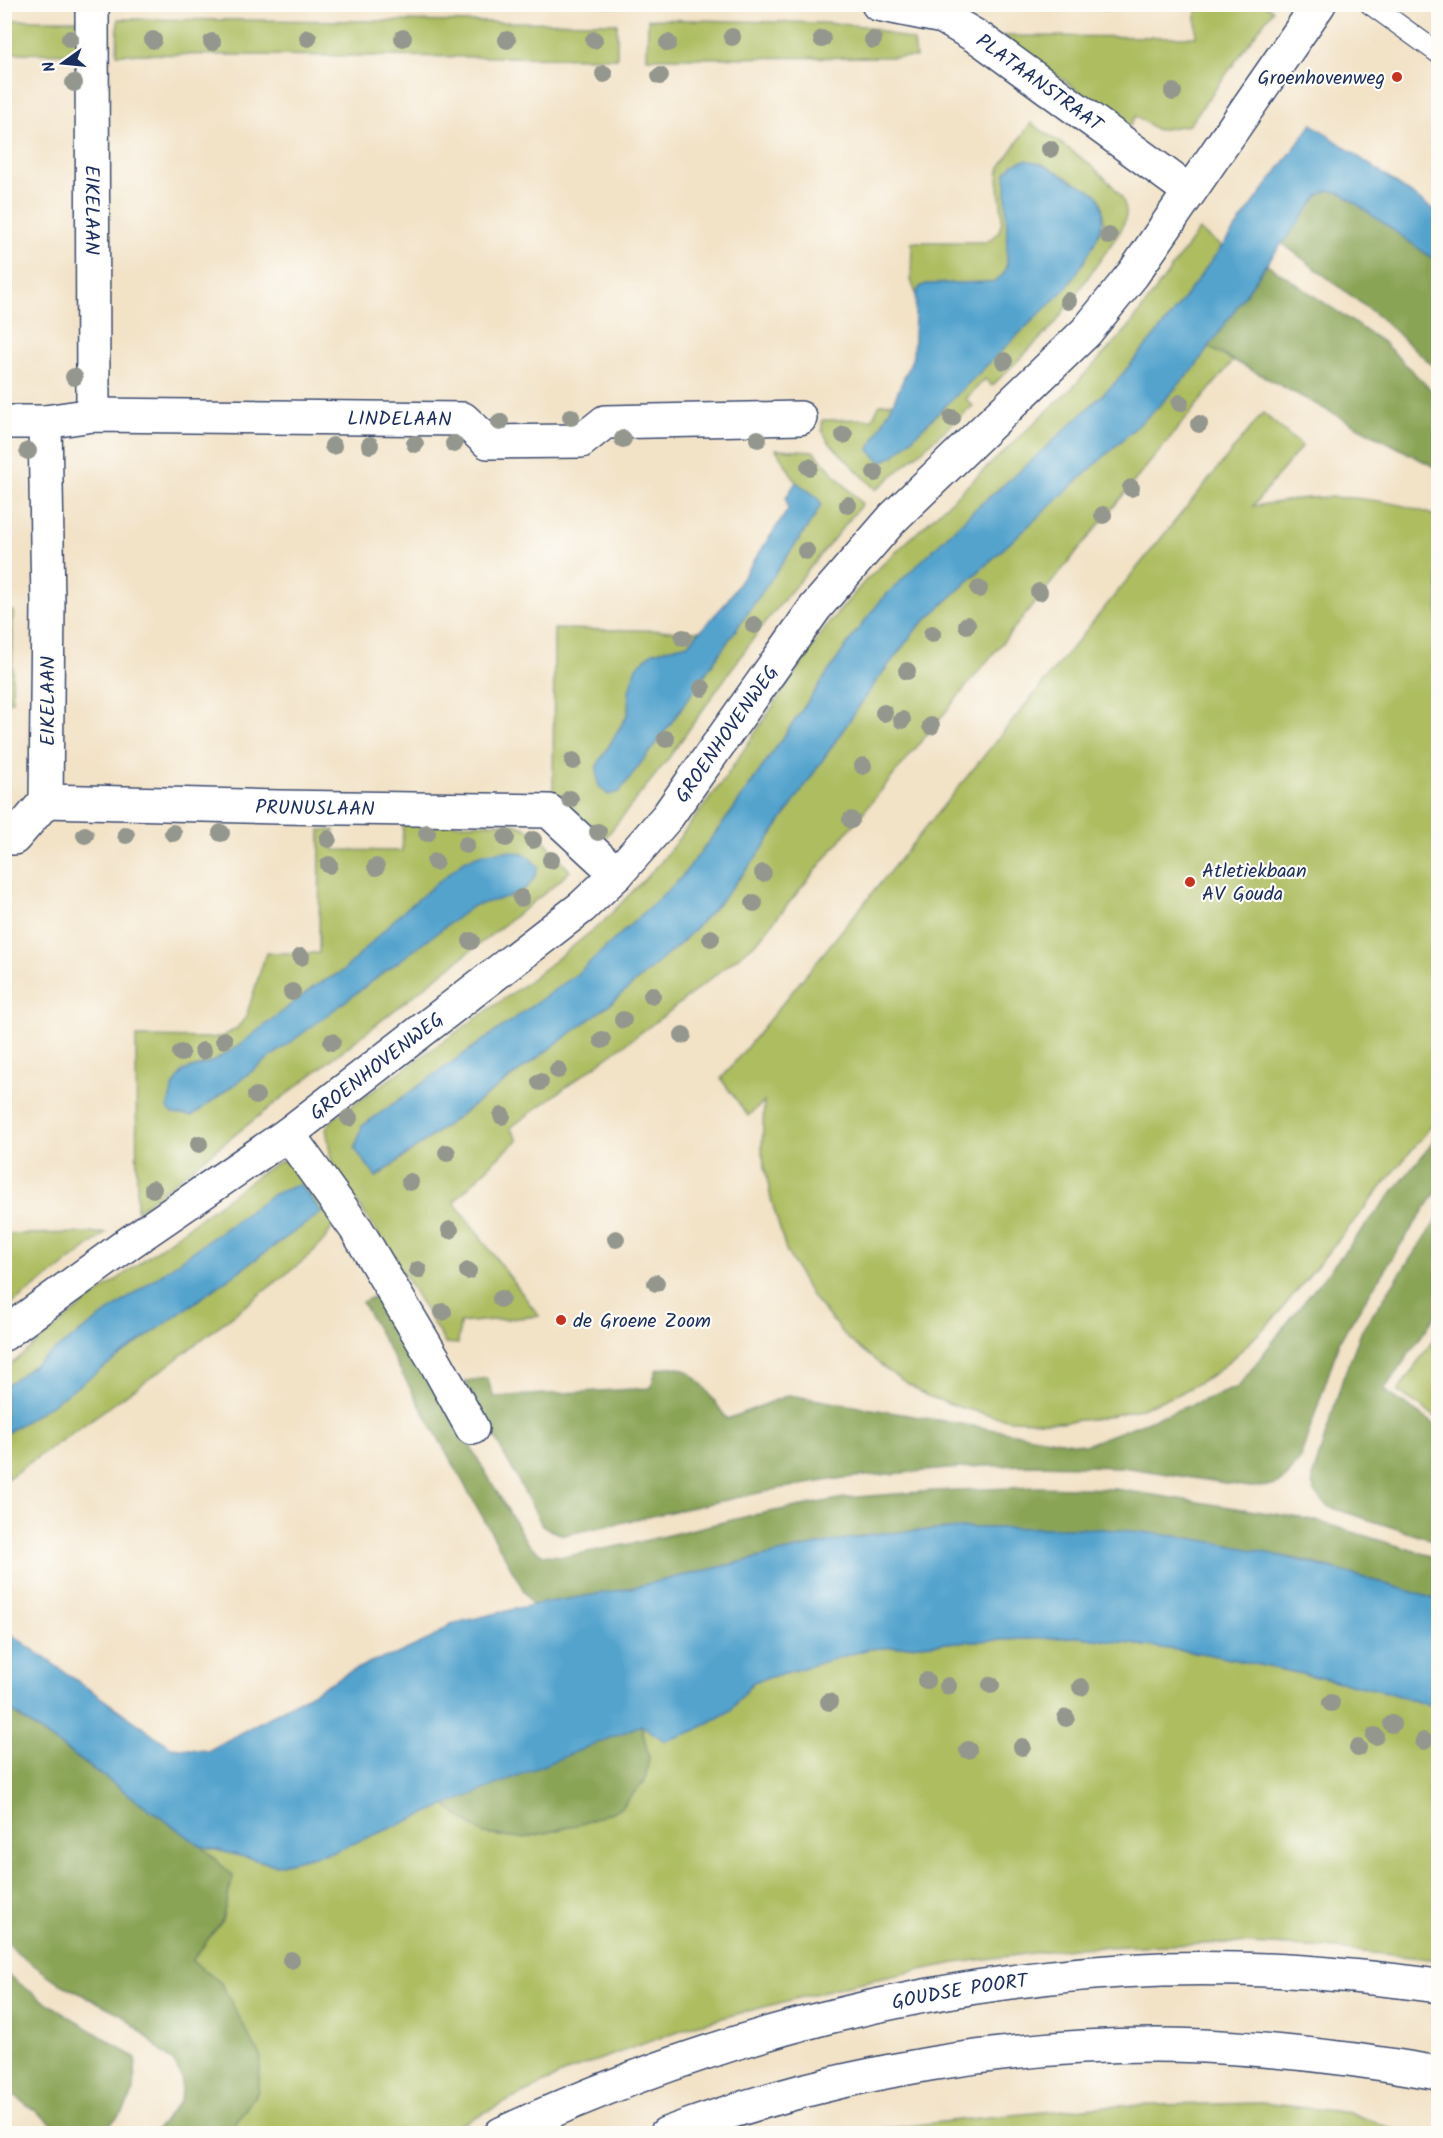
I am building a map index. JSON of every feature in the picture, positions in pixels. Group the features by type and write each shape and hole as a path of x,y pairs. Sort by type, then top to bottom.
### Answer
{"street":[{"name":"EIKELAAN","path":"92,4 93,415"},
{"name":"PLATAANSTRAAT","path":"878,4 944,11 1189,191"},
{"name":"GROENHOVENWEG","path":"4,1334 129,1243 288,1134 582,907 617,874 667,817 815,608 893,518 1086,332 1133,274 1319,4"},
{"name":"LINDELAAN","path":"4,422 45,422 93,415 463,418 488,442 581,441 605,422 800,418"},
{"name":"EIKELAAN","path":"45,422 48,604 46,801"},
{"name":"PRUNUSLAAN","path":"46,801 279,807 549,810 617,874"},
{"path":"4,838 14,838 46,801"},
{"path":"288,1134 357,1230 472,1428"},
{"name":"GOUDSE POORT","path":"501,2133 624,2081 682,2059 751,2037 878,2006 1001,1984 1095,1973 1197,1969 1321,1974 1438,1986"},
{"path":"666,2133 778,2098 870,2076 949,2061 1075,2048 1203,2046 1274,2050 1354,2059 1438,2073"}],"lane":[{"path":"1372,6 1438,53"}],"green space":[{"path":"1196,5 1265,5 1273,10 1189,125 1157,130 1136,116 1129,127 1002,36 1196,37"},
{"path":"118,19 617,23 617,58 117,54"},
{"path":"648,19 864,26 914,41 916,57 647,58"},
{"path":"5,20 83,20 84,54 5,53"},
{"path":"1031,123 1086,162 1113,186 1122,198 1126,210 1120,232 1054,325 992,386 985,379 966,399 973,406 876,490 828,441 822,430 822,420 872,419 880,404 893,403 869,449 894,456 1012,340 1089,252 1104,223 1097,195 1041,163 1003,275 993,282 926,284 920,287 916,294 911,280 912,242 986,242 995,236 1002,219 998,176 1000,167"},
{"path":"1329,190 1341,193 1438,262 1438,370 1379,317 1282,243 1319,195"},
{"path":"1199,230 1222,247 1168,320 1114,384 1029,463 974,510 856,632 730,814 680,879 577,974 362,1126 377,1177 610,1004 681,943 719,903 756,858 877,680 917,628 1159,406 1195,367 1208,347 1233,361 757,942 665,1015 510,1128 518,1140 454,1202 539,1316 460,1323 458,1344 445,1343 397,1263 332,1164 326,1128 333,1119 525,984 602,923 660,863 721,784 825,628 865,581 1073,387 1129,327"},
{"path":"1267,264 1384,343 1438,397 1438,469 1208,347"},
{"name":"Atletiekbaan AV Gouda","path":"1263,413 1302,446 1253,506 1302,499 1342,497 1392,503 1438,517 1438,1118 1277,1315 1214,1374 1179,1394 1139,1409 1101,1418 1061,1422 1011,1420 962,1408 927,1396 891,1373 848,1339 810,1294 786,1250 771,1199 762,1152 764,1102 748,1116 721,1079"},
{"path":"776,449 813,451 862,504 760,629 668,759 598,847 553,810 554,629 700,631 688,644 678,647 629,691 628,714 597,766 669,726 815,516 821,504 817,497 796,482"},
{"path":"4,611 13,611 12,701 5,701"},
{"path":"510,823 537,832 570,871 137,1211 136,1037 210,1038 224,1036 237,1028 246,1017 266,953 319,953 320,830 334,830 334,850 402,851 403,825"},
{"path":"1438,1136 1438,1190 1340,1340 1299,1461 1287,1477 1273,1486 1250,1487 1123,1467 983,1466 843,1478 777,1489 564,1535 542,1525 465,1381 487,1378 494,1397 651,1388 656,1370 674,1367 683,1369 698,1380 727,1419 789,1395 1085,1445 1238,1387"},
{"path":"291,1158 335,1220 322,1242 303,1261 170,1364 5,1480 5,1434 51,1405 322,1212 74,1337 5,1386 4,1370 84,1304 261,1173"},
{"path":"1438,1218 1438,1312 1384,1390 1438,1427 1438,1542 1329,1507 1314,1493 1313,1476 1343,1378 1362,1330"},
{"path":"106,1233 57,1271 5,1309 5,1234"},
{"path":"373,1297 381,1298 388,1306 527,1543 543,1555 567,1556 635,1543 753,1515 845,1498 933,1491 1036,1487 1115,1489 1313,1520 1438,1558 1438,1600 1307,1561 1189,1538 1102,1529 965,1528 873,1534 788,1551 622,1590 532,1605 362,1302"},
{"path":"1438,1333 1438,1418 1398,1391"},
{"path":"1080,1637 1207,1654 1379,1690 1438,1708 1438,1960 1327,1948 1232,1943 1072,1948 955,1963 848,1985 695,2025 571,2070 441,2134 229,2133 258,2091 192,1961 222,1920 233,1876 201,1846 276,1865 335,1851 445,1805 484,1834 524,1838 578,1825 619,1809 649,1758 641,1725 665,1741 694,1731 730,1711 753,1682 869,1649 970,1641"},
{"path":"4,1706 201,1846 233,1876 222,1920 192,1961 221,1983 261,2058 258,2091 229,2133 153,2133 180,2101 182,2078 174,2063 123,2015 61,1984 18,1954 5,1940"},
{"path":"641,1725 649,1758 645,1781 619,1809 578,1825 523,1838 484,1834 445,1805"},
{"path":"5,1973 41,1999 136,2058 134,2091 123,2112 104,2129 88,2133 65,2133 5,2088"},
{"path":"1262,2103 1351,2113 1404,2133 847,2133 1106,2106"}],"water":[{"path":"1312,124 1438,213 1438,262 1341,193 1329,190 1319,195 1267,263 1195,367 1159,406 917,628 877,680 756,858 719,903 681,943 610,1004 376,1177 355,1149 362,1126 577,974 680,879 730,814 856,632 882,599 974,510 1029,463 1114,384 1168,320"},
{"path":"1026,160 1050,168 1096,194 1102,204 1103,216 1095,242 1068,286 894,456 881,462 869,450 913,357 916,294 920,287 926,284 993,282 1003,275 1007,265 1006,173 1013,164"},
{"path":"796,482 817,497 821,504 815,516 669,726 619,792 608,795 598,785 597,766 628,714 629,691 636,667 653,652 688,644 725,604 788,510 786,498"},
{"path":"507,851 525,855 538,867 535,877 522,891 473,906 192,1116 173,1114 167,1109 173,1087 183,1071 214,1061 238,1046 315,986 343,971 400,914 464,861 485,853"},
{"path":"299,1184 322,1212 51,1405 5,1434 5,1386 272,1195"},
{"path":"965,1528 1101,1529 1187,1538 1314,1564 1438,1600 1438,1708 1379,1690 1207,1654 1080,1637 970,1641 869,1649 753,1682 730,1711 694,1731 665,1741 641,1725 335,1851 276,1865 201,1846 5,1706 5,1630 171,1747 208,1751 350,1672 432,1638 451,1624 532,1605 622,1590 788,1551 873,1534"}],"place":[{"name":"Groenhovenweg","path":"1397,77"},
{"name":"Atletiekbaan AV Gouda","path":"1190,882"},
{"name":"de Groene Zoom","path":"561,1320"}]}
